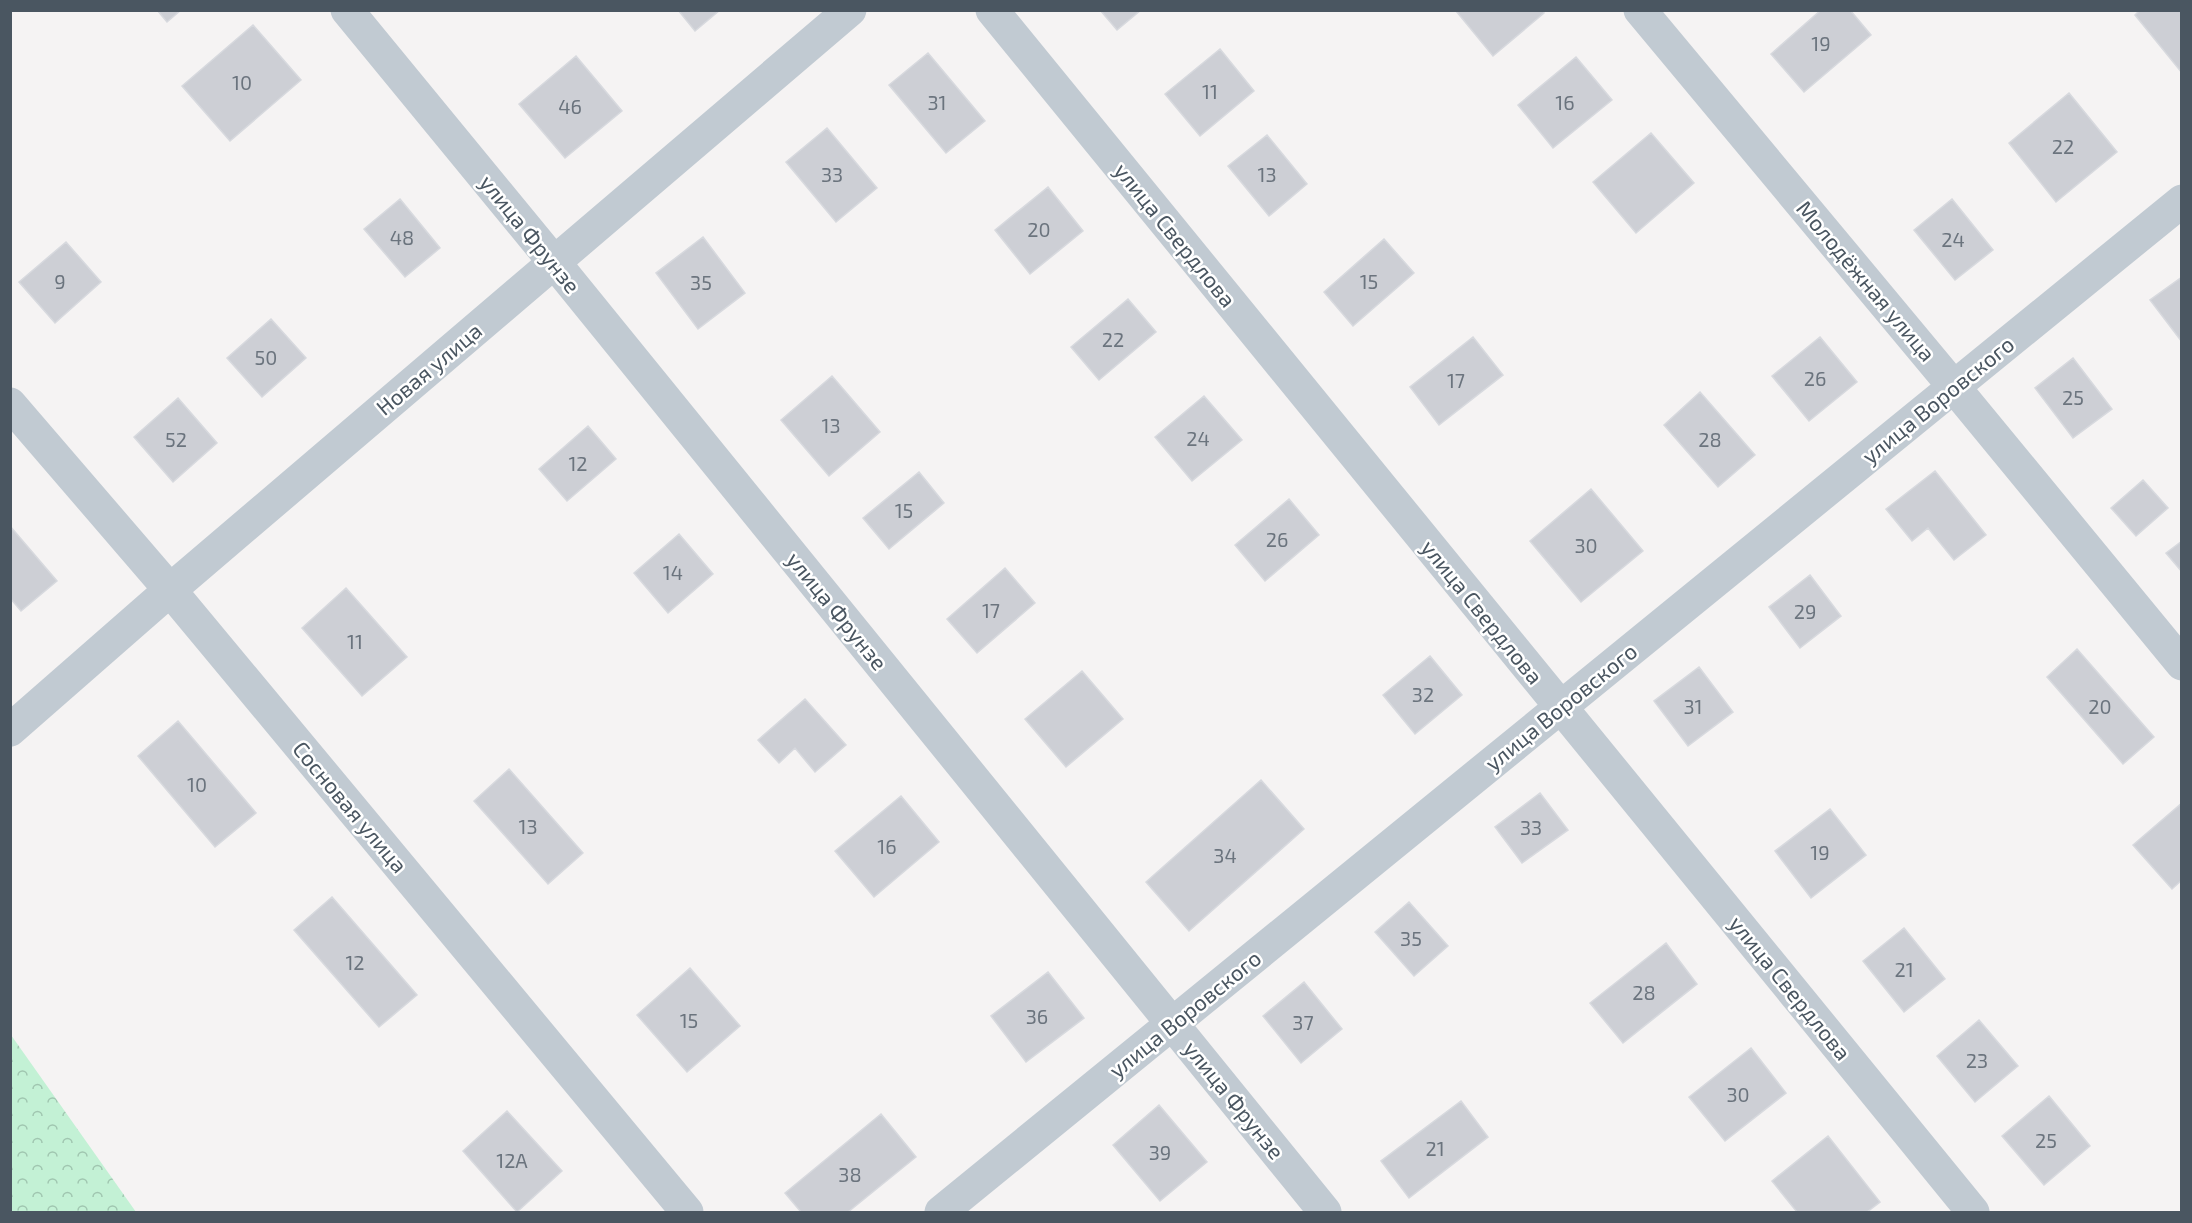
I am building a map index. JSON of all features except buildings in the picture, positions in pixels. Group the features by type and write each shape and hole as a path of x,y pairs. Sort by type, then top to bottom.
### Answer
{"street":[{"name":"улица Фрунзе","path":"347,10 1325,1212"},
{"name":"Новая улица","path":"10,729 850,10"},
{"name":"улица Свердлова","path":"992,10 1973,1212"},
{"name":"Молодёжная улица","path":"1640,10 2181,664"},
{"name":"улица Воровского","path":"941,1212 2181,201"},
{"name":"Сосновая улица","path":"10,404 170,590 687,1212"}],"green space":[{"path":"11,1035 136,1212 11,1212"}]}
